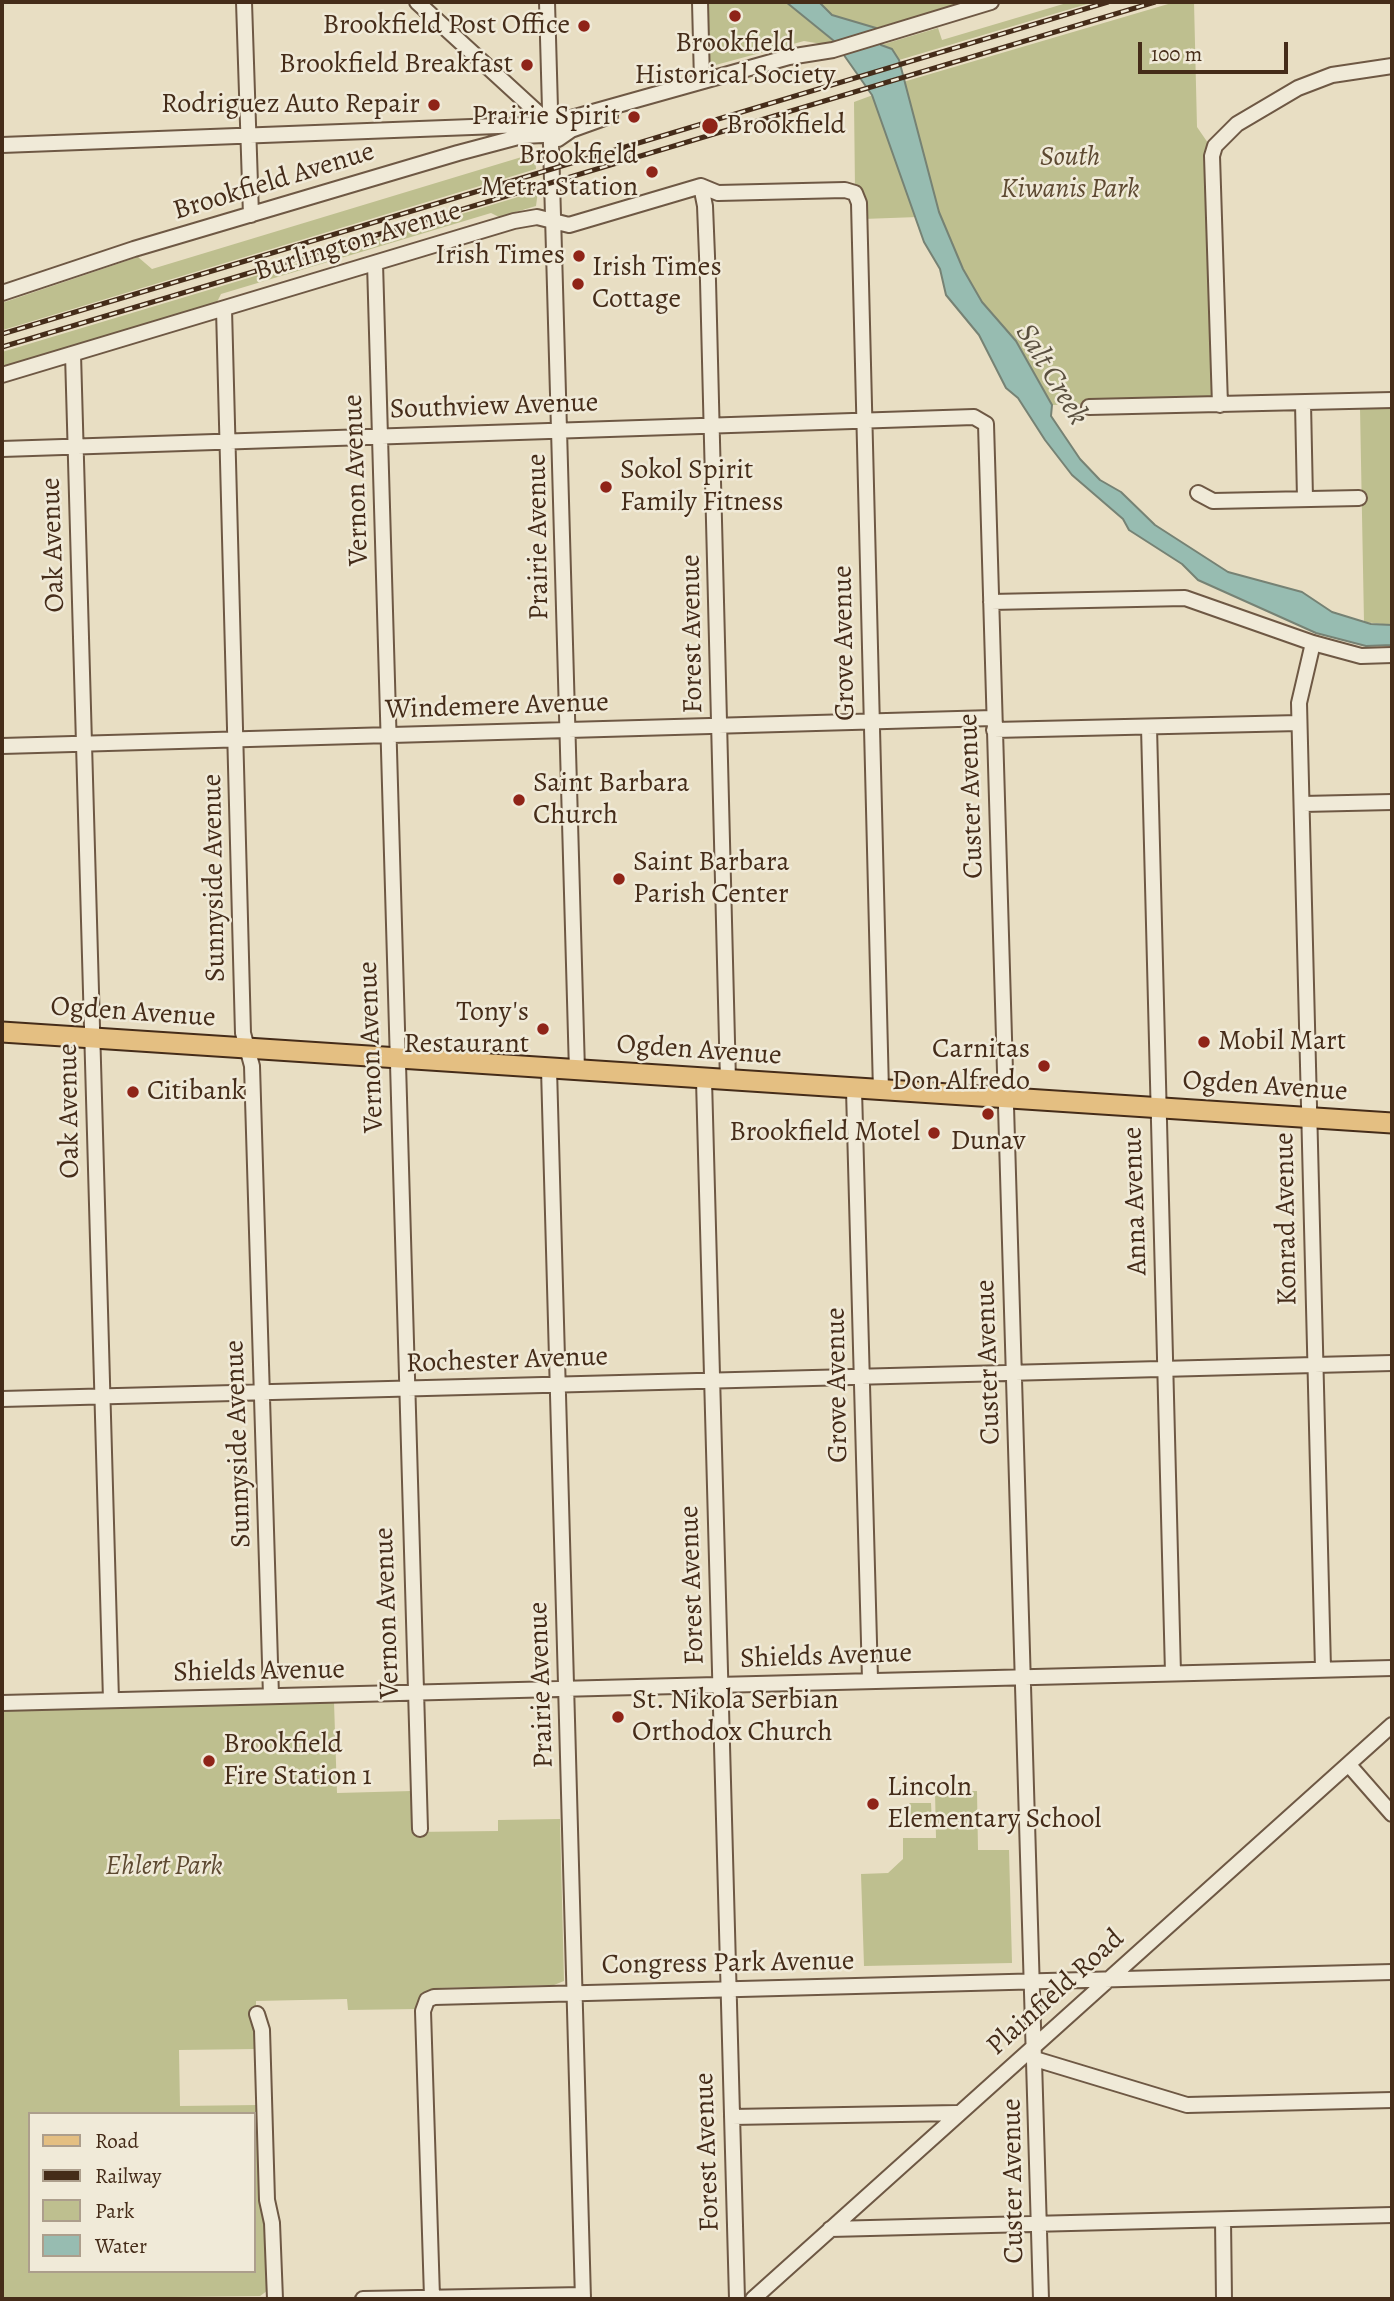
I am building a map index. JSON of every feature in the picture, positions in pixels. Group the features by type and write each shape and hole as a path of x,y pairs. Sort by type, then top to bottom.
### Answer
{"main road":[{"name":"Ogden Avenue","path":"2,1032 728,1082 1392,1123"}],"street":[{"path":"244,2 251,215"},
{"path":"417,2 554,135"},
{"name":"Prairie Avenue","path":"547,2 554,135 577,1071"},
{"path":"700,2 702,81"},
{"name":"Brookfield Avenue","path":"2,293 134,250 458,153 522,136 554,135 702,81 789,57 833,50 991,2"},
{"path":"1220,405 1212,156 1222,137 1237,124 1298,88 1332,75 1392,66"},
{"path":"2,145 249,137 554,135"},
{"name":"Burlington Avenue","path":"2,375 514,221 537,217 554,219 569,225 701,186 718,193 845,190 855,193"},
{"name":"Forest Avenue","path":"701,186 705,206 712,424 728,1082"},
{"name":"Grove Avenue","path":"855,193 859,203 881,1091"},
{"name":"Vernon Avenue","path":"376,263 396,1059 420,1829"},
{"name":"Sunnyside Avenue","path":"224,309 243,1033 252,1066 271,1696"},
{"name":"Oak Avenue","path":"73,354 111,1700"},
{"path":"1089,407 1392,400"},
{"path":"1303,403 1306,499"},
{"name":"Southview Avenue","path":"2,449 974,417 986,424"},
{"name":"Custer Avenue","path":"986,424 1041,2299"},
{"path":"1198,493 1213,501 1359,498"},
{"path":"991,602 1185,598 1313,643 1361,656 1392,655"},
{"name":"Konrad Avenue","path":"1313,643 1299,703 1323,1669"},
{"name":"Windemere Avenue","path":"2,746 872,720 1149,727 1300,723"},
{"name":"Anna Avenue","path":"1149,727 1173,1673"},
{"path":"1303,804 1392,802"},
{"name":"Prairie Avenue","path":"549,1069 583,2297"},
{"name":"Forest Avenue","path":"704,1080 737,2299"},
{"name":"Grove Avenue","path":"854,1090 870,1679"},
{"name":"Rochester Avenue","path":"2,1399 261,1395 558,1383 1392,1363"},
{"name":"Shields Avenue","path":"2,1703 870,1679 1392,1668"},
{"name":"Plainfield Road","path":"753,2299 957,2113 1035,2053 1109,1979 1392,1726"},
{"path":"1349,1766 1392,1814"},
{"name":"Congress Park Avenue","path":"432,2297 423,2011 427,2000 441,1995 1392,1972"},
{"path":"257,2014 262,2030 267,2200 272,2223 275,2299"},
{"path":"1035,2053 1187,2105 1392,2100"},
{"path":"732,2117 957,2113"},
{"path":"830,2229 1392,2215"},
{"path":"1223,2220 1224,2299"},
{"path":"363,2299 583,2297"}],"green space":[{"path":"705,2 786,2 833,41 822,44 804,41 708,65"},
{"path":"819,2 965,2 876,28 832,15"},
{"path":"1070,2 1094,2 899,60 892,49 881,45 938,28 942,40"},
{"name":"South Kiwanis Park","path":"1175,2 1194,2 1197,127 1208,143 1213,396 1207,401 1052,405 1016,341 982,302 963,269 939,212 903,82"},
{"path":"873,95 908,197 918,217 863,219 855,189 854,102"},
{"path":"528,143 535,155 536,169 3,330 2,303 138,257 152,269 525,156 521,144"},
{"path":"538,191 536,206 499,217 491,213 221,294 217,302 220,304 2,370 2,352"},
{"path":"1392,407 1392,625 1364,622 1360,408"},
{"name":"Ehlert Park","path":"334,1702 337,1793 412,1791 413,1832 498,1831 498,1820 560,1819 564,1981 554,1985 437,1988 426,1992 416,2009 348,2010 347,1999 256,2001 256,2049 179,2050 180,2106 258,2105 267,2291 260,2296 2,2299 2,1710"},
{"path":"935,1791 977,1791 978,1850 1009,1850 1012,1963 864,1966 861,1874 888,1873 903,1859 903,1838 936,1838"},
{"path":"909,1803 931,1803 932,1823 910,1824"}],"water":[{"name":"Salt Creek","path":"786,2 819,2 832,15 876,28 881,45 892,49 899,60 939,212 963,269 982,302 1016,341 1052,405 1051,416 1080,459 1100,480 1121,492 1155,525 1228,572 1302,592 1332,612 1371,624 1392,625 1392,645 1366,646 1316,633 1198,580 1182,564 1129,530 1123,519 1072,475 1018,398 1006,388 979,335 946,295 940,269 924,242 872,95 834,41"}],"railway":[{"path":"2,334 1108,2"},
{"path":"2,347 1155,2"}],"place":[{"name":"Brookfield Historical Society","path":"735,16"},
{"name":"Brookfield Post Office","path":"584,26"},
{"name":"Brookfield Breakfast","path":"527,65"},
{"name":"Rodriguez Auto Repair","path":"434,105"},
{"name":"Prairie Spirit","path":"634,117"},
{"name":"Brookfield","path":"710,126"},
{"name":"Brookfield Metra Station","path":"652,172"},
{"name":"Irish Times","path":"579,256"},
{"name":"Irish Times Cottage","path":"578,284"},
{"name":"Sokol Spirit Family Fitness","path":"606,487"},
{"name":"Saint Barbara Church","path":"519,800"},
{"name":"Saint Barbara Parish Center","path":"619,879"},
{"name":"Tony's Restaurant","path":"543,1029"},
{"name":"Mobil Mart","path":"1204,1042"},
{"name":"Carnitas Don Alfredo","path":"1044,1066"},
{"name":"Citibank","path":"133,1092"},
{"name":"Dunav","path":"988,1114"},
{"name":"Brookfield Motel","path":"934,1133"},
{"name":"St. Nikola Serbian Orthodox Church","path":"618,1717"},
{"name":"Brookfield Fire Station 1","path":"209,1761"},
{"name":"Lincoln Elementary School","path":"873,1804"}]}
